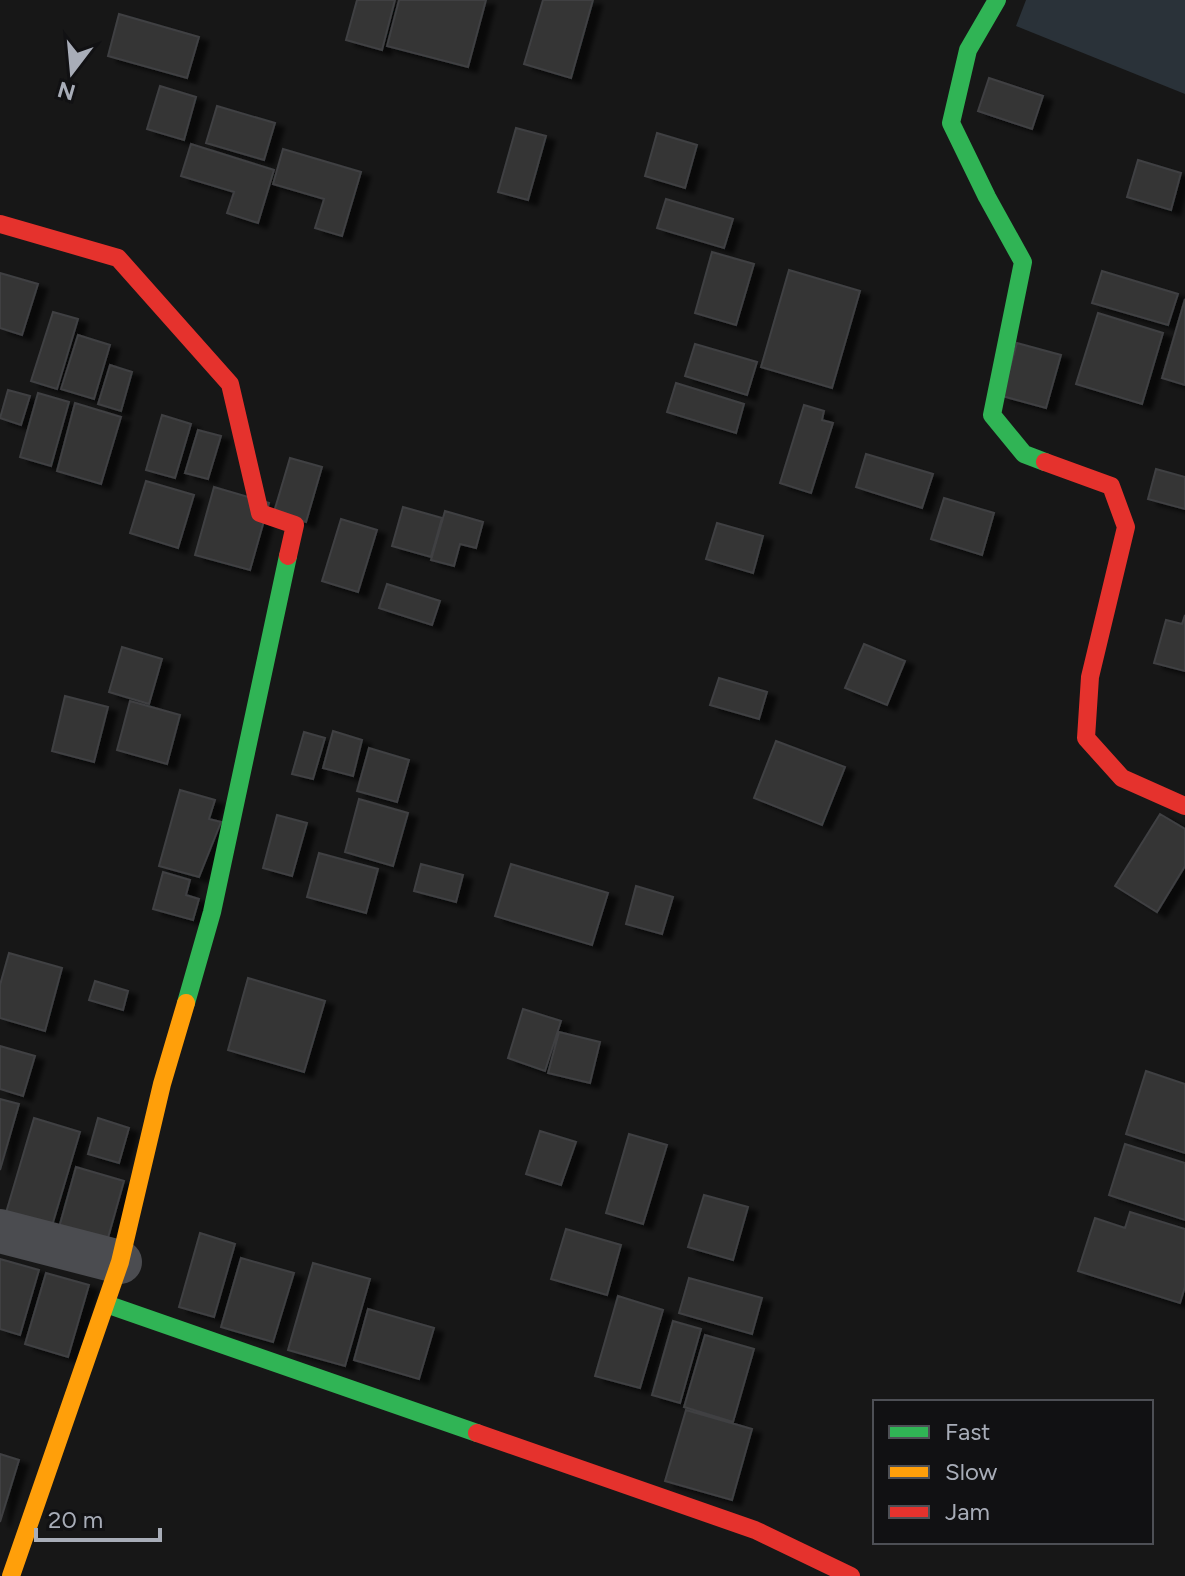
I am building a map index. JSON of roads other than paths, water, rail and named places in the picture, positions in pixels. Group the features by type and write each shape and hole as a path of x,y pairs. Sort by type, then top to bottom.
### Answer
{"street":[{"path":"997,0 968,50 951,123 1023,262 992,415 1024,454 1111,486 1126,527 1090,677 1086,738 1122,778 1185,806"},
{"path":"0,224 118,258 230,384 260,513 295,525 212,912 162,1084 120,1262 11,1576"},
{"path":"0,1231 120,1262"},
{"path":"106,1304 755,1530 851,1576"}]}
